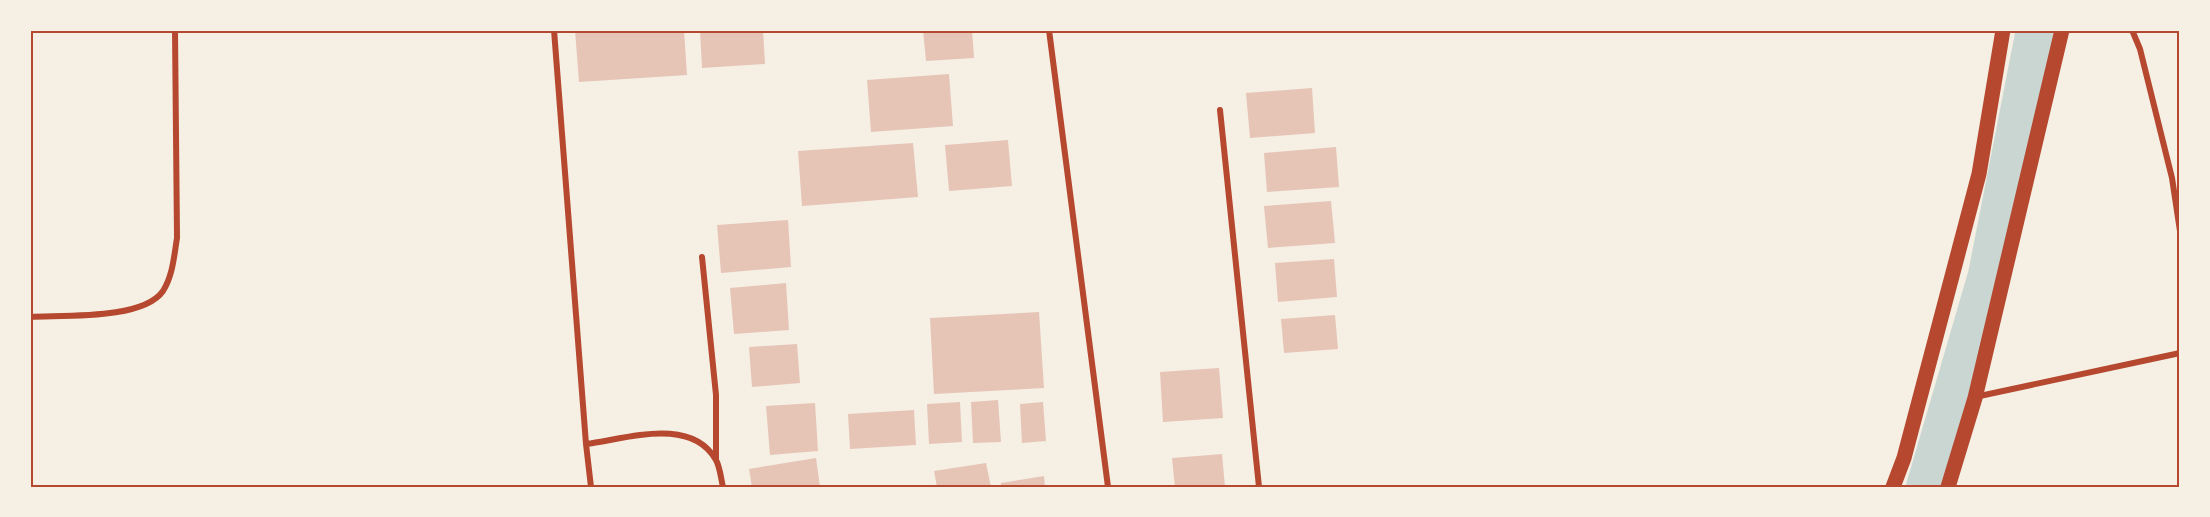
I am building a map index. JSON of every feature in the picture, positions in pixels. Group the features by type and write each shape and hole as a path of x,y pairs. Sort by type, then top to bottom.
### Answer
{"main road":[{"path":"1893,487 1904,458 1979,174 2003,30"},
{"path":"1948,487 1975,398 2062,30"}],"street":[{"path":"30,316 120,312 146,305 162,292 172,271 177,237 175,30"},
{"path":"554,30 591,487"},
{"path":"1048,30 1108,487"},
{"path":"2132,30 2140,49 2172,178 2180,231"},
{"path":"1220,110 1259,487"},
{"path":"702,257 716,395 716,460 723,487"},
{"path":"1975,398 2180,353"},
{"path":"586,444 665,433 686,435 700,442 716,460"}],"building":[{"path":"575,30 684,30 687,75 579,82"},
{"path":"700,30 763,30 765,64 702,68"},
{"path":"923,30 972,30 974,58 926,61"},
{"path":"949,74 953,126 871,132 867,80"},
{"path":"1312,88 1315,133 1250,138 1246,93"},
{"path":"1008,140 1012,186 949,191 945,145"},
{"path":"913,143 918,197 802,206 798,151"},
{"path":"1336,147 1339,187 1267,192 1264,153"},
{"path":"1331,201 1335,243 1268,248 1264,206"},
{"path":"788,220 791,267 721,273 717,225"},
{"path":"1334,259 1337,297 1278,302 1275,263"},
{"path":"786,283 789,330 734,334 730,288"},
{"path":"1039,312 1044,388 934,394 930,318"},
{"path":"1335,315 1338,349 1284,353 1281,319"},
{"path":"797,344 800,383 752,387 749,347"},
{"path":"1219,368 1223,418 1163,422 1160,372"},
{"path":"998,400 1001,442 973,443 971,402"},
{"path":"960,402 962,442 929,444 927,404"},
{"path":"1043,402 1046,441 1022,443 1020,404"},
{"path":"815,403 818,451 770,455 766,406"},
{"path":"914,410 916,445 850,449 848,414"},
{"path":"1222,454 1225,487 1175,487 1172,458"},
{"path":"816,458 820,487 752,487 749,469"},
{"path":"986,463 991,487 937,487 934,471"},
{"path":"1044,476 1045,487 1001,487 1001,483"}],"waterway":[{"path":"1925,487 1987,275 2035,30"}]}
